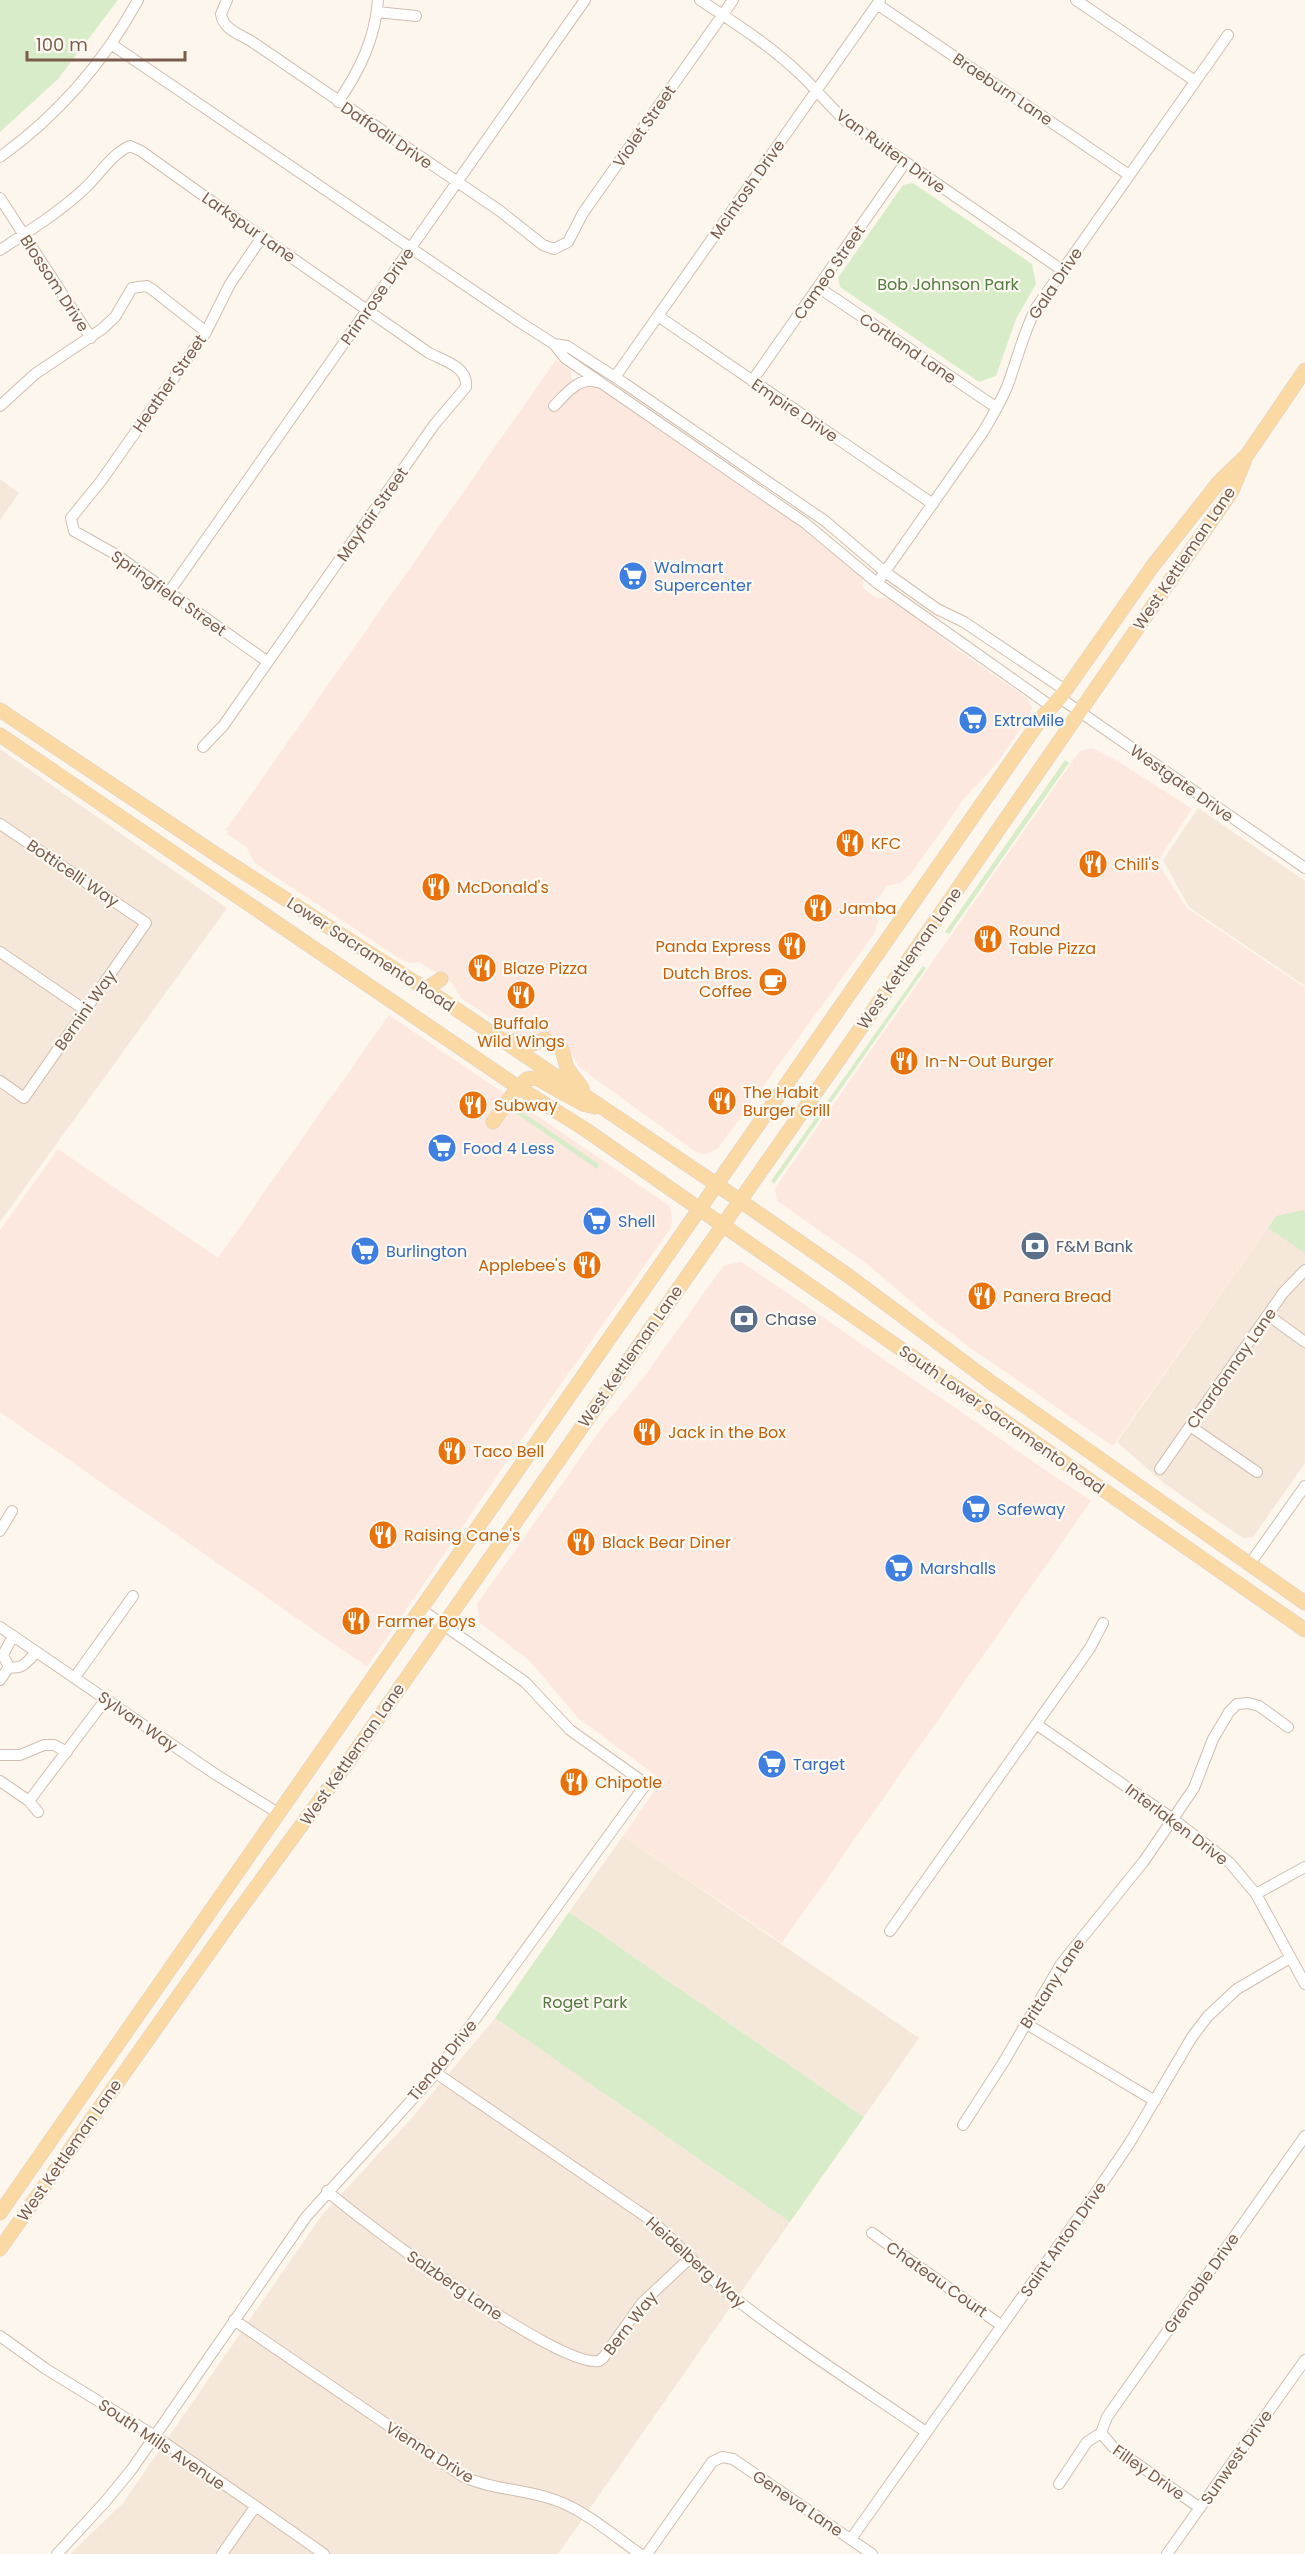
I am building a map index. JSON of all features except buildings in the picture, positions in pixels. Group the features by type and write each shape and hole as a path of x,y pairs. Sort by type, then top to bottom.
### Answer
{"main road":[{"name":"West Kettleman Lane","path":"0,2249 443,1624 1080,712 1232,490 1247,455 1305,370"},
{"name":"West Kettleman Lane","path":"0,2213 422,1610 699,1208 1059,698 1152,567 1219,482 1247,455"},
{"name":"Lower Sacramento Road","path":"0,710 223,859 491,1032 740,1200"},
{"name":"Lower Sacramento Road","path":"0,735 518,1088 586,1130 699,1208"},
{"path":"426,989 436,975"},
{"path":"491,1032 510,1041 522,1043 533,1044 545,1039"},
{"path":"562,1050 567,1068 577,1083 603,1108"},
{"path":"493,1122 527,1079 536,1078 583,1104 603,1108"},
{"name":"South Lower Sacramento Road","path":"740,1200 858,1282 992,1383 1305,1603"},
{"name":"South Lower Sacramento Road","path":"699,1208 1305,1630"},
{"path":"1191,1552 1209,1553 1236,1570 1243,1570 1249,1565"}],"street":[{"path":"0,157 54,112 81,83 111,44 138,0"},
{"name":"Daffodil Drive","path":"227,0 221,14 222,19 231,29 520,225 543,244 554,249"},
{"path":"338,102 359,70 368,51 378,0"},
{"name":"Primrose Drive","path":"169,592 585,0"},
{"name":"Van Ruiten Drive","path":"700,0 783,59 803,76 846,121 1062,270"},
{"name":"Violet Street","path":"554,249 568,242 583,213 733,0"},
{"path":"1076,0 1195,81"},
{"name":"McIntosh Drive","path":"615,377 878,2"},
{"name":"Braeburn Lane","path":"878,2 1129,175"},
{"path":"377,12 416,16"},
{"name":"Gala Drive","path":"877,583 997,408 1007,386 1024,331 1036,308 1228,35"},
{"path":"111,44 554,344 573,368 573,377 554,406 580,382 591,380 605,386"},
{"name":"Larkspur Lane","path":"24,234 82,191 119,150 130,146 141,151 367,309"},
{"name":"Cameo Street","path":"752,381 905,163"},
{"name":"Blossom Drive","path":"0,198 91,338"},
{"path":"0,250 24,234"},
{"name":"Heather Street","path":"71,524 75,511 101,481 206,332 230,284 262,237"},
{"path":"0,406 35,374 91,338 115,316 127,294 138,286 147,286 153,290 206,332"},
{"name":"Cortland Lane","path":"818,287 997,408"},
{"name":"Mayfair Street","path":"203,747 223,726 434,425 466,387 466,379 462,370 429,353 367,309"},
{"name":"Empire Drive","path":"658,316 933,504"},
{"path":"554,344 567,346 615,377 825,521 885,572 938,609 964,622 1059,698"},
{"path":"565,358 805,524 877,583 1059,698"},
{"name":"Springfield Street","path":"71,524 74,531 115,554 268,662"},
{"name":"Westgate Drive","path":"1059,698 1305,868"},
{"name":"Botticelli Way","path":"0,824 146,923"},
{"name":"Bernini Way","path":"0,1081 24,1098 146,923"},
{"path":"0,952 85,1010"},
{"name":"Chardonnay Lane","path":"1160,1469 1289,1286 1305,1270"},
{"path":"1268,1316 1305,1342"},
{"path":"1190,1426 1257,1472"},
{"path":"1249,1565 1305,1486"},
{"path":"0,1531 12,1511"},
{"path":"75,1677 133,1596"},
{"name":"Tienda Drive","path":"57,2554 114,2492 156,2436 294,2232 327,2191 436,2073 646,1784 570,1730 525,1682 422,1610"},
{"path":"890,1931 1090,1648 1102,1623"},
{"name":"Sylvan Way","path":"0,1627 215,1774 278,1813"},
{"path":"9,1667 3,1655 13,1636"},
{"path":"9,1667 24,1666 36,1652"},
{"path":"0,1680 9,1667"},
{"path":"29,1801 106,1699"},
{"name":"Brittany Lane","path":"963,2126 1071,1950 1134,1874 1197,1782 1209,1746 1233,1707 1242,1703 1253,1704 1288,1727"},
{"name":"Interlaken Drive","path":"1036,1724 1173,1819 1230,1863 1256,1894 1305,1984"},
{"path":"0,1755 20,1755 44,1745 54,1745 67,1752"},
{"path":"0,1780 29,1801 38,1812"},
{"path":"1256,1894 1305,1867"},
{"name":"Saint Anton Drive","path":"851,2539 1097,2191 1155,2101 1192,2037 1208,2016 1237,1989 1290,1958"},
{"path":"1025,2023 1155,2101"},
{"name":"Heidelberg Way","path":"436,2073 648,2218 667,2233 690,2258 736,2299 926,2432"},
{"name":"Grenoble Drive","path":"1101,2433 1107,2416 1305,2136"},
{"name":"Salzberg Lane","path":"327,2191 369,2226 517,2328 575,2356 594,2362"},
{"name":"Chateau Court","path":"872,2233 1002,2326"},
{"name":"Bern Way","path":"594,2362 603,2358 642,2303 690,2258"},
{"name":"Vienna Drive","path":"234,2320 464,2477 492,2487 548,2497 565,2504 640,2554"},
{"name":"South Mills Avenue","path":"0,2336 46,2369 156,2436 324,2554"},
{"name":"Sunwest Drive","path":"1167,2554 1303,2366"},
{"path":"1059,2484 1087,2442 1101,2433"},
{"name":"Filley Drive","path":"1101,2433 1113,2447 1200,2508"},
{"name":"Geneva Lane","path":"647,2554 712,2462 722,2457 733,2459 873,2554"},
{"path":"222,2554 255,2507"}],"shaded area":[{"path":"556,360 571,370 571,378 581,385 593,384 788,518 863,578 863,588 876,598 889,598 919,619 952,646 1027,698 1032,707 1029,717 996,764 963,800 911,874 900,883 887,886 874,904 878,921 874,934 718,1148 705,1155 696,1152 579,1067 572,1054 543,1035 526,1036 514,1033 461,998 452,983 420,962 411,963 402,960 255,863 247,848 226,833 230,832 226,830"},
{"path":"0,479 19,493 0,520"},
{"path":"1092,748 1121,763 1192,809 1157,862 1187,908 1305,988 1305,1209 1276,1216 1113,1446 972,1349 927,1315 866,1263 777,1201 775,1188 1074,759 1080,751"},
{"path":"0,749 227,908 0,1222"},
{"path":"1198,808 1305,881 1305,986 1189,907 1163,860"},
{"path":"389,1015 664,1202 670,1207 672,1220 671,1228 525,1435 367,1667 0,1412 0,1230 58,1149 218,1258"},
{"path":"1305,1209 1305,1463 1253,1537 1243,1538 1165,1484 1117,1442 1276,1216"},
{"path":"742,1262 1091,1501 782,1943 623,1836 662,1780 578,1718 530,1661 480,1623 477,1604 601,1429 644,1377 724,1265"},
{"path":"623,1836 919,2038 864,2117 569,1912"},
{"path":"495,2018 790,2222 558,2554 70,2554 123,2503 322,2215 411,2119"}],"green space":[{"path":"0,0 118,0 58,79 0,132"},
{"name":"Bob Johnson Park","path":"913,183 1032,264 1036,284 1016,319 996,376 979,382 840,287 838,278 903,185"},
{"path":"1065,760 1069,763 949,934 945,932"},
{"path":"923,966 926,968 774,1184 771,1181"},
{"path":"519,1110 599,1164 597,1169 514,1112"},
{"path":"1302,1210 1305,1212 1305,1253 1268,1228 1276,1216"},
{"name":"Roget Park","path":"569,1912 864,2117 790,2222 495,2018"}],"place":[{"name":"Walmart Supercenter","path":"633,576"},
{"name":"ExtraMile","path":"973,720"},
{"name":"KFC","path":"850,843"},
{"name":"Chili's","path":"1093,864"},
{"name":"McDonald's","path":"436,887"},
{"name":"Jamba","path":"818,908"},
{"name":"Round Table Pizza","path":"988,939"},
{"name":"Panda Express","path":"792,946"},
{"name":"Blaze Pizza","path":"482,968"},
{"name":"Dutch Bros. Coffee","path":"773,982"},
{"name":"Buffalo Wild Wings","path":"521,995"},
{"name":"In-N-Out Burger","path":"904,1061"},
{"name":"The Habit Burger Grill","path":"722,1101"},
{"name":"Subway","path":"473,1105"},
{"name":"Food 4 Less","path":"442,1148"},
{"name":"Shell","path":"597,1221"},
{"name":"F&M Bank","path":"1035,1246"},
{"name":"Burlington","path":"365,1251"},
{"name":"Applebee's","path":"587,1265"},
{"name":"Panera Bread","path":"982,1296"},
{"name":"Chase","path":"744,1319"},
{"name":"Jack in the Box","path":"647,1432"},
{"name":"Taco Bell","path":"452,1451"},
{"name":"Safeway","path":"976,1509"},
{"name":"Raising Cane's","path":"383,1535"},
{"name":"Black Bear Diner","path":"581,1542"},
{"name":"Marshalls","path":"899,1568"},
{"name":"Farmer Boys","path":"356,1621"},
{"name":"Target","path":"772,1764"},
{"name":"Chipotle","path":"574,1782"}]}
